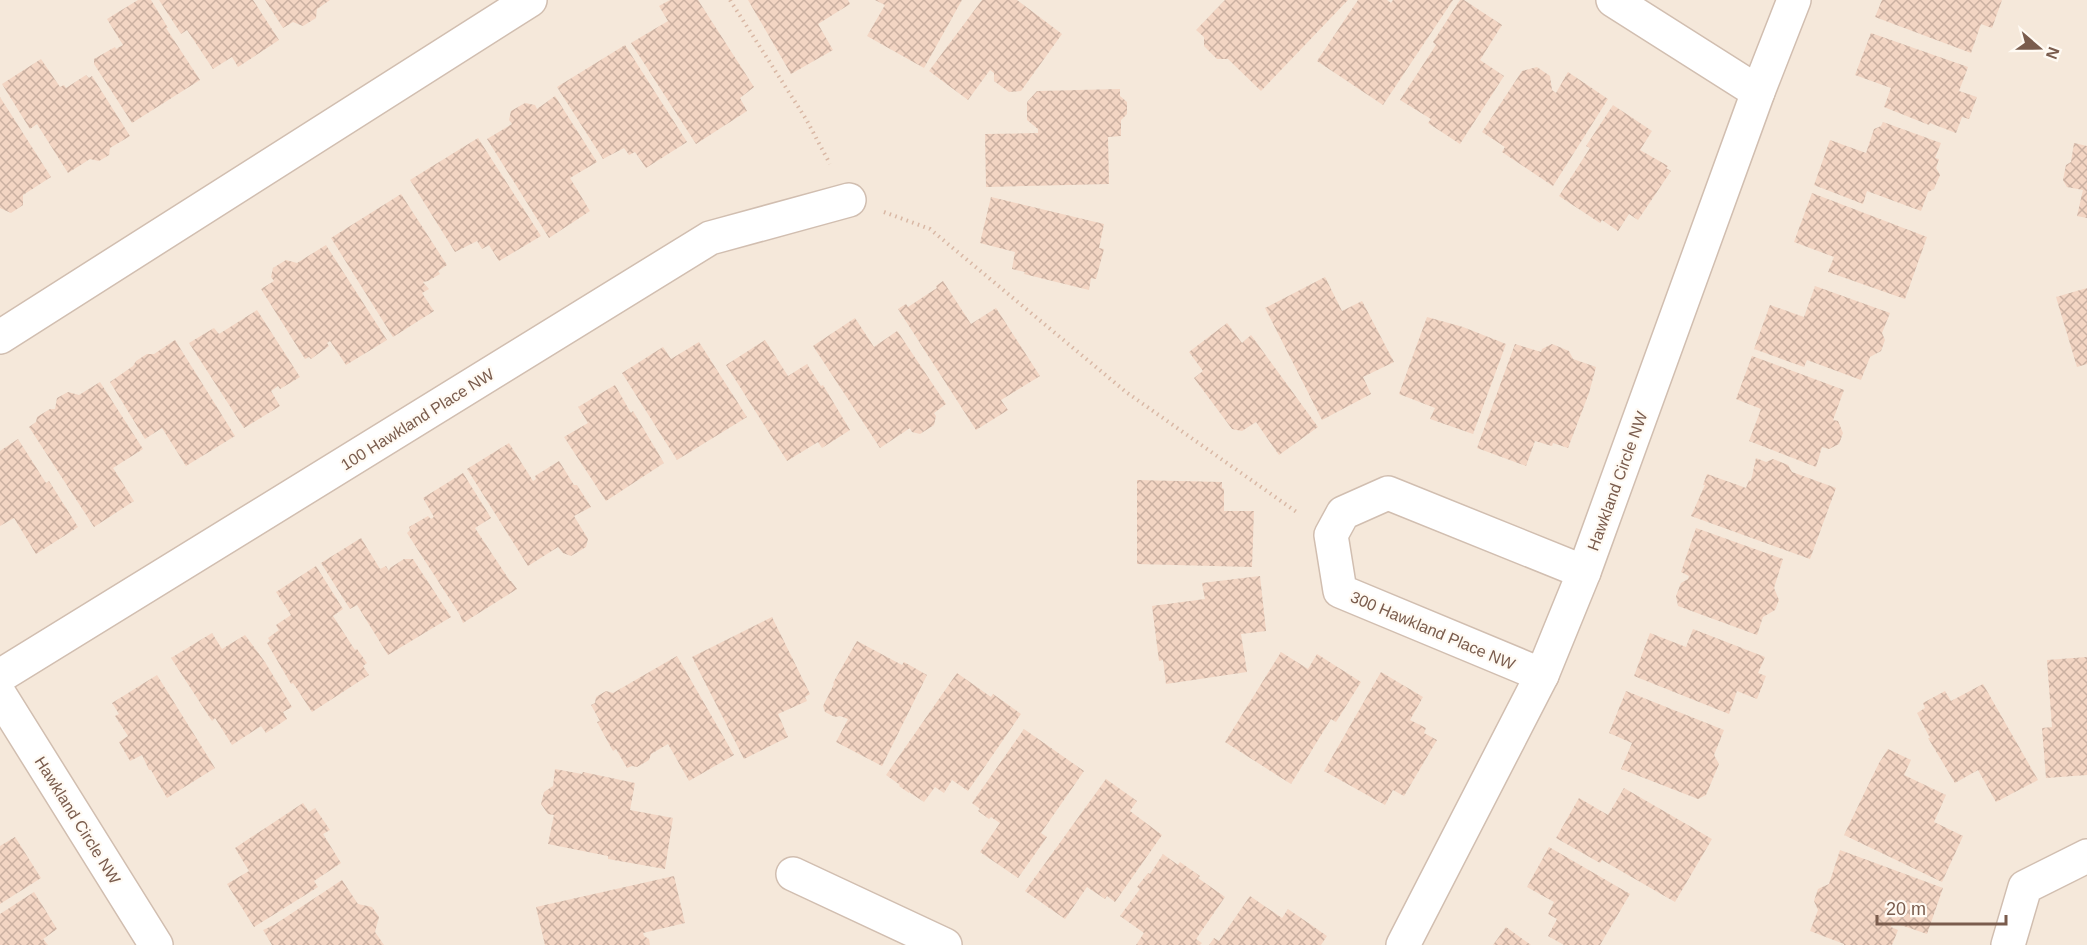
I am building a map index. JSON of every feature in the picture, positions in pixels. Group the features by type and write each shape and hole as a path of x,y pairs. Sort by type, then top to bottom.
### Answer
{"street":[{"path":"0,337 530,0"},
{"path":"1613,0 1758,92"},
{"name":"Hawkland Circle NW","path":"1403,945 1542,675 1584,572 1758,92 1794,0"},
{"name":"100 Hawkland Place NW","path":"0,676 710,238 849,200"},
{"path":"1331,535 1343,513 1388,493 1584,572"},
{"name":"300 Hawkland Place NW","path":"1331,535 1340,591 1542,675"},
{"name":"Hawkland Circle NW","path":"0,695 156,945"},
{"path":"2008,945 2025,887 2087,856"},
{"path":"793,874 945,945"}],"path":[{"path":"730,0 806,119 849,200 930,229 1126,392 1331,535"}],"shaded area":[{"path":"0,0 2087,0 2087,945 0,945"}],"building":[{"path":"138,0 151,0 168,28 166,28 200,80 132,123 94,64 94,59 123,45 107,19"},
{"path":"159,0 253,0 279,40 238,67 232,57 213,69 187,30 181,34"},
{"path":"265,0 330,0 317,9 316,18 303,26 293,22 283,28"},
{"path":"670,0 698,0 754,87 740,98 747,111 696,144 631,43 668,21 659,6"},
{"path":"748,0 848,0 850,4 818,24 833,50 791,74"},
{"path":"875,0 962,0 924,68 867,36 885,5"},
{"path":"982,0 1017,0 1062,34 1021,91 1009,92 994,81 994,73 990,70 968,100 929,71"},
{"path":"1225,0 1348,0 1261,91 1228,59 1217,59 1204,46 1204,37 1196,30"},
{"path":"1358,0 1387,0 1391,3 1393,0 1453,0 1383,105 1317,61"},
{"path":"1460,0 1464,0 1502,25 1480,60 1504,76 1460,144 1428,123 1431,119 1400,100 1436,45 1433,42"},
{"path":"1882,0 2002,0 1992,28 1981,24 1971,53 1875,17"},
{"path":"1871,33 1968,67 1959,91 1977,97 1969,119 1962,117 1956,133 1884,107 1891,88 1855,75"},
{"path":"625,45 687,142 646,168 635,152 629,155 624,148 603,159 557,87"},
{"path":"41,59 60,87 64,85 66,88 86,75 89,78 92,76 130,136 110,148 109,155 99,161 90,159 68,173 37,124 30,129 2,84"},
{"path":"1537,67 1550,76 1552,90 1556,93 1568,72 1608,99 1553,186 1502,152 1505,147 1482,132 1522,71"},
{"path":"1120,89 1120,96 1127,102 1127,114 1121,120 1121,136 1108,137 1109,184 986,187 985,134 1038,133 1038,129 1027,120 1027,102 1037,91"},
{"path":"555,96 597,162 570,178 590,211 549,238 487,139 512,124 509,120 511,111 525,103 535,105 537,109"},
{"path":"0,97 51,177 23,195 23,205 11,213 0,208"},
{"path":"1613,105 1652,131 1640,150 1668,166 1666,168 1671,171 1638,220 1629,214 1618,231 1602,220 1600,223 1559,196 1590,148 1586,146"},
{"path":"1883,122 1941,143 1935,158 1939,159 1936,168 1940,175 1934,189 1928,192 1921,211 1867,191 1863,204 1814,185 1830,140 1866,153 1874,129 1881,126"},
{"path":"478,138 541,236 499,261 489,245 482,249 477,241 455,252 410,180"},
{"path":"2074,143 2087,146 2087,218 2077,216 2083,190 2067,187 2063,180 2066,165 2071,162"},
{"path":"1812,193 1927,237 1905,299 1828,272 1834,257 1794,242"},
{"path":"401,194 447,265 438,271 440,274 423,282 429,289 422,293 434,311 393,337 331,238"},
{"path":"991,197 1104,224 1099,248 1104,249 1096,279 1091,278 1089,290 1012,269 1015,252 980,243"},
{"path":"326,245 387,340 346,365 330,341 327,343 329,346 311,359 309,357 305,359 261,289 274,281 271,277 273,268 286,260 297,263"},
{"path":"1325,277 1342,311 1362,301 1394,362 1363,377 1371,394 1322,420 1265,308"},
{"path":"943,281 971,324 996,308 1040,376 1001,400 1008,410 976,430 898,309 906,304 908,307 937,288 936,286"},
{"path":"1815,286 1890,313 1882,333 1885,340 1881,351 1870,357 1861,380 1807,360 1804,367 1754,349 1770,305 1804,317"},
{"path":"2087,288 2087,364 2077,367 2056,297"},
{"path":"257,310 300,377 280,389 278,386 271,391 280,406 244,428 189,343 214,328 219,334"},
{"path":"1427,317 1463,327 1506,344 1473,434 1430,419 1435,408 1399,394"},
{"path":"855,318 874,347 897,331 900,335 946,404 934,413 936,416 934,425 920,434 912,432 910,428 880,448 813,346"},
{"path":"1227,323 1242,343 1251,335 1318,427 1279,455 1256,422 1242,431 1232,429 1194,378 1203,371 1189,352"},
{"path":"175,340 235,436 186,466 162,428 145,439 110,382 133,366 136,361 147,354 154,354"},
{"path":"765,340 788,376 807,364 821,386 823,385 850,430 822,448 818,442 787,461 726,365"},
{"path":"699,342 747,417 677,460 622,373 663,347 671,359"},
{"path":"1515,344 1541,352 1542,349 1552,344 1569,351 1573,359 1596,367 1589,393 1568,448 1535,441 1526,466 1477,448"},
{"path":"1752,356 1844,390 1833,420 1838,421 1843,433 1839,444 1829,449 1822,447 1816,467 1749,441 1761,409 1736,399"},
{"path":"100,382 143,449 113,468 134,501 94,527 29,427 36,422 37,417 50,409 55,409 57,398 68,392 79,395"},
{"path":"615,385 664,463 606,501 564,437 588,423 578,407"},
{"path":"18,439 46,483 49,481 78,527 36,554 14,518 0,526 0,451"},
{"path":"509,443 533,481 536,479 535,476 559,461 574,485 577,485 591,507 574,516 588,539 586,547 571,556 563,553 558,547 528,566 467,469"},
{"path":"1756,458 1766,462 1773,459 1788,465 1792,472 1836,488 1810,559 1691,516 1705,485 1703,485 1707,474 1746,488 1749,480 1751,481"},
{"path":"463,473 491,518 475,528 517,589 463,623 407,533 410,530 409,527 428,516 431,519 434,517 423,498"},
{"path":"1137,480 1222,482 1224,511 1254,511 1252,567 1137,564"},
{"path":"1696,528 1783,559 1774,588 1779,600 1775,610 1763,617 1757,635 1678,606 1676,596 1681,583 1689,576 1681,572"},
{"path":"361,538 380,569 386,566 389,571 404,559 413,559 451,617 388,655 357,605 350,609 321,563"},
{"path":"316,566 343,609 333,616 355,650 357,649 367,663 363,666 369,675 312,712 293,683 291,684 267,643 270,641 268,638 279,630 276,625 291,615 276,592"},
{"path":"1260,576 1266,631 1241,634 1247,672 1166,684 1163,660 1159,661 1152,606 1205,599 1202,583"},
{"path":"772,617 810,694 805,697 807,701 778,714 788,737 744,759 692,657"},
{"path":"1693,629 1765,657 1758,673 1766,676 1757,699 1737,691 1729,714 1634,676 1650,633 1686,647"},
{"path":"212,633 222,649 245,635 265,662 292,707 283,712 287,719 266,733 261,726 232,745 215,718 212,721 171,658"},
{"path":"857,641 902,665 904,662 927,675 882,766 836,742 848,719 835,717 825,712 823,706"},
{"path":"1281,652 1308,669 1317,654 1361,682 1336,722 1331,719 1291,784 1225,742"},
{"path":"677,656 734,755 689,781 668,744 651,754 649,760 637,767 627,768 616,749 613,751 597,722 600,721 591,705 595,703 596,697 606,691 613,693"},
{"path":"2087,657 2087,775 2046,778 2042,728 2052,727 2047,660"},
{"path":"1381,672 1423,697 1410,720 1426,728 1424,733 1437,740 1404,796 1393,790 1385,805 1324,771"},
{"path":"957,673 991,697 993,694 1021,714 968,791 952,780 944,793 935,787 924,802 886,775"},
{"path":"157,675 215,768 167,798 142,755 130,761 119,742 128,736 115,716 119,714 112,703"},
{"path":"1983,684 2038,780 1996,802 1978,770 1955,783 1928,738 1930,738 1917,713 1925,708 1923,703 1945,691 1951,701"},
{"path":"1626,691 1724,730 1714,755 1719,764 1706,795 1698,799 1621,769 1632,743 1609,733"},
{"path":"1024,729 1084,771 1041,833 1047,837 1018,878 980,852 1000,823 991,817 989,819 972,803"},
{"path":"1888,749 1911,760 1904,775 1946,795 1934,822 1963,836 1942,882 1844,835"},
{"path":"555,769 582,774 583,772 635,783 630,810 673,818 665,869 608,859 608,856 548,844 554,815 548,814 541,804 544,792 553,786"},
{"path":"1106,779 1137,801 1130,811 1162,835 1115,902 1107,896 1105,899 1087,887 1065,919 1025,891"},
{"path":"1624,788 1712,839 1675,902 1602,860 1600,863 1556,838 1579,798 1608,815"},
{"path":"303,803 309,812 315,808 330,830 323,834 341,863 314,881 318,887 254,927 227,884 249,871 235,848"},
{"path":"15,837 41,878 0,904 0,846"},
{"path":"1549,847 1630,894 1600,945 1564,945 1548,936 1557,919 1548,914 1554,902 1527,887"},
{"path":"1840,850 1943,888 1927,934 1892,922 1891,927 1898,930 1892,945 1844,945 1810,931 1818,910 1814,901 1818,889 1829,884"},
{"path":"1163,854 1178,865 1180,862 1225,897 1196,939 1202,943 1200,945 1136,945 1144,933 1120,916 1140,889 1137,887 1148,873 1150,874"},
{"path":"674,876 685,923 643,933 649,939 650,945 545,945 536,907"},
{"path":"342,880 358,904 372,907 379,917 375,932 384,945 272,945 263,930"},
{"path":"34,892 57,929 43,939 48,945 0,945 0,914"},
{"path":"1250,896 1282,918 1288,909 1327,936 1321,945 1209,945 1214,938 1219,941"},
{"path":"1506,927 1531,945 1493,945"}]}
